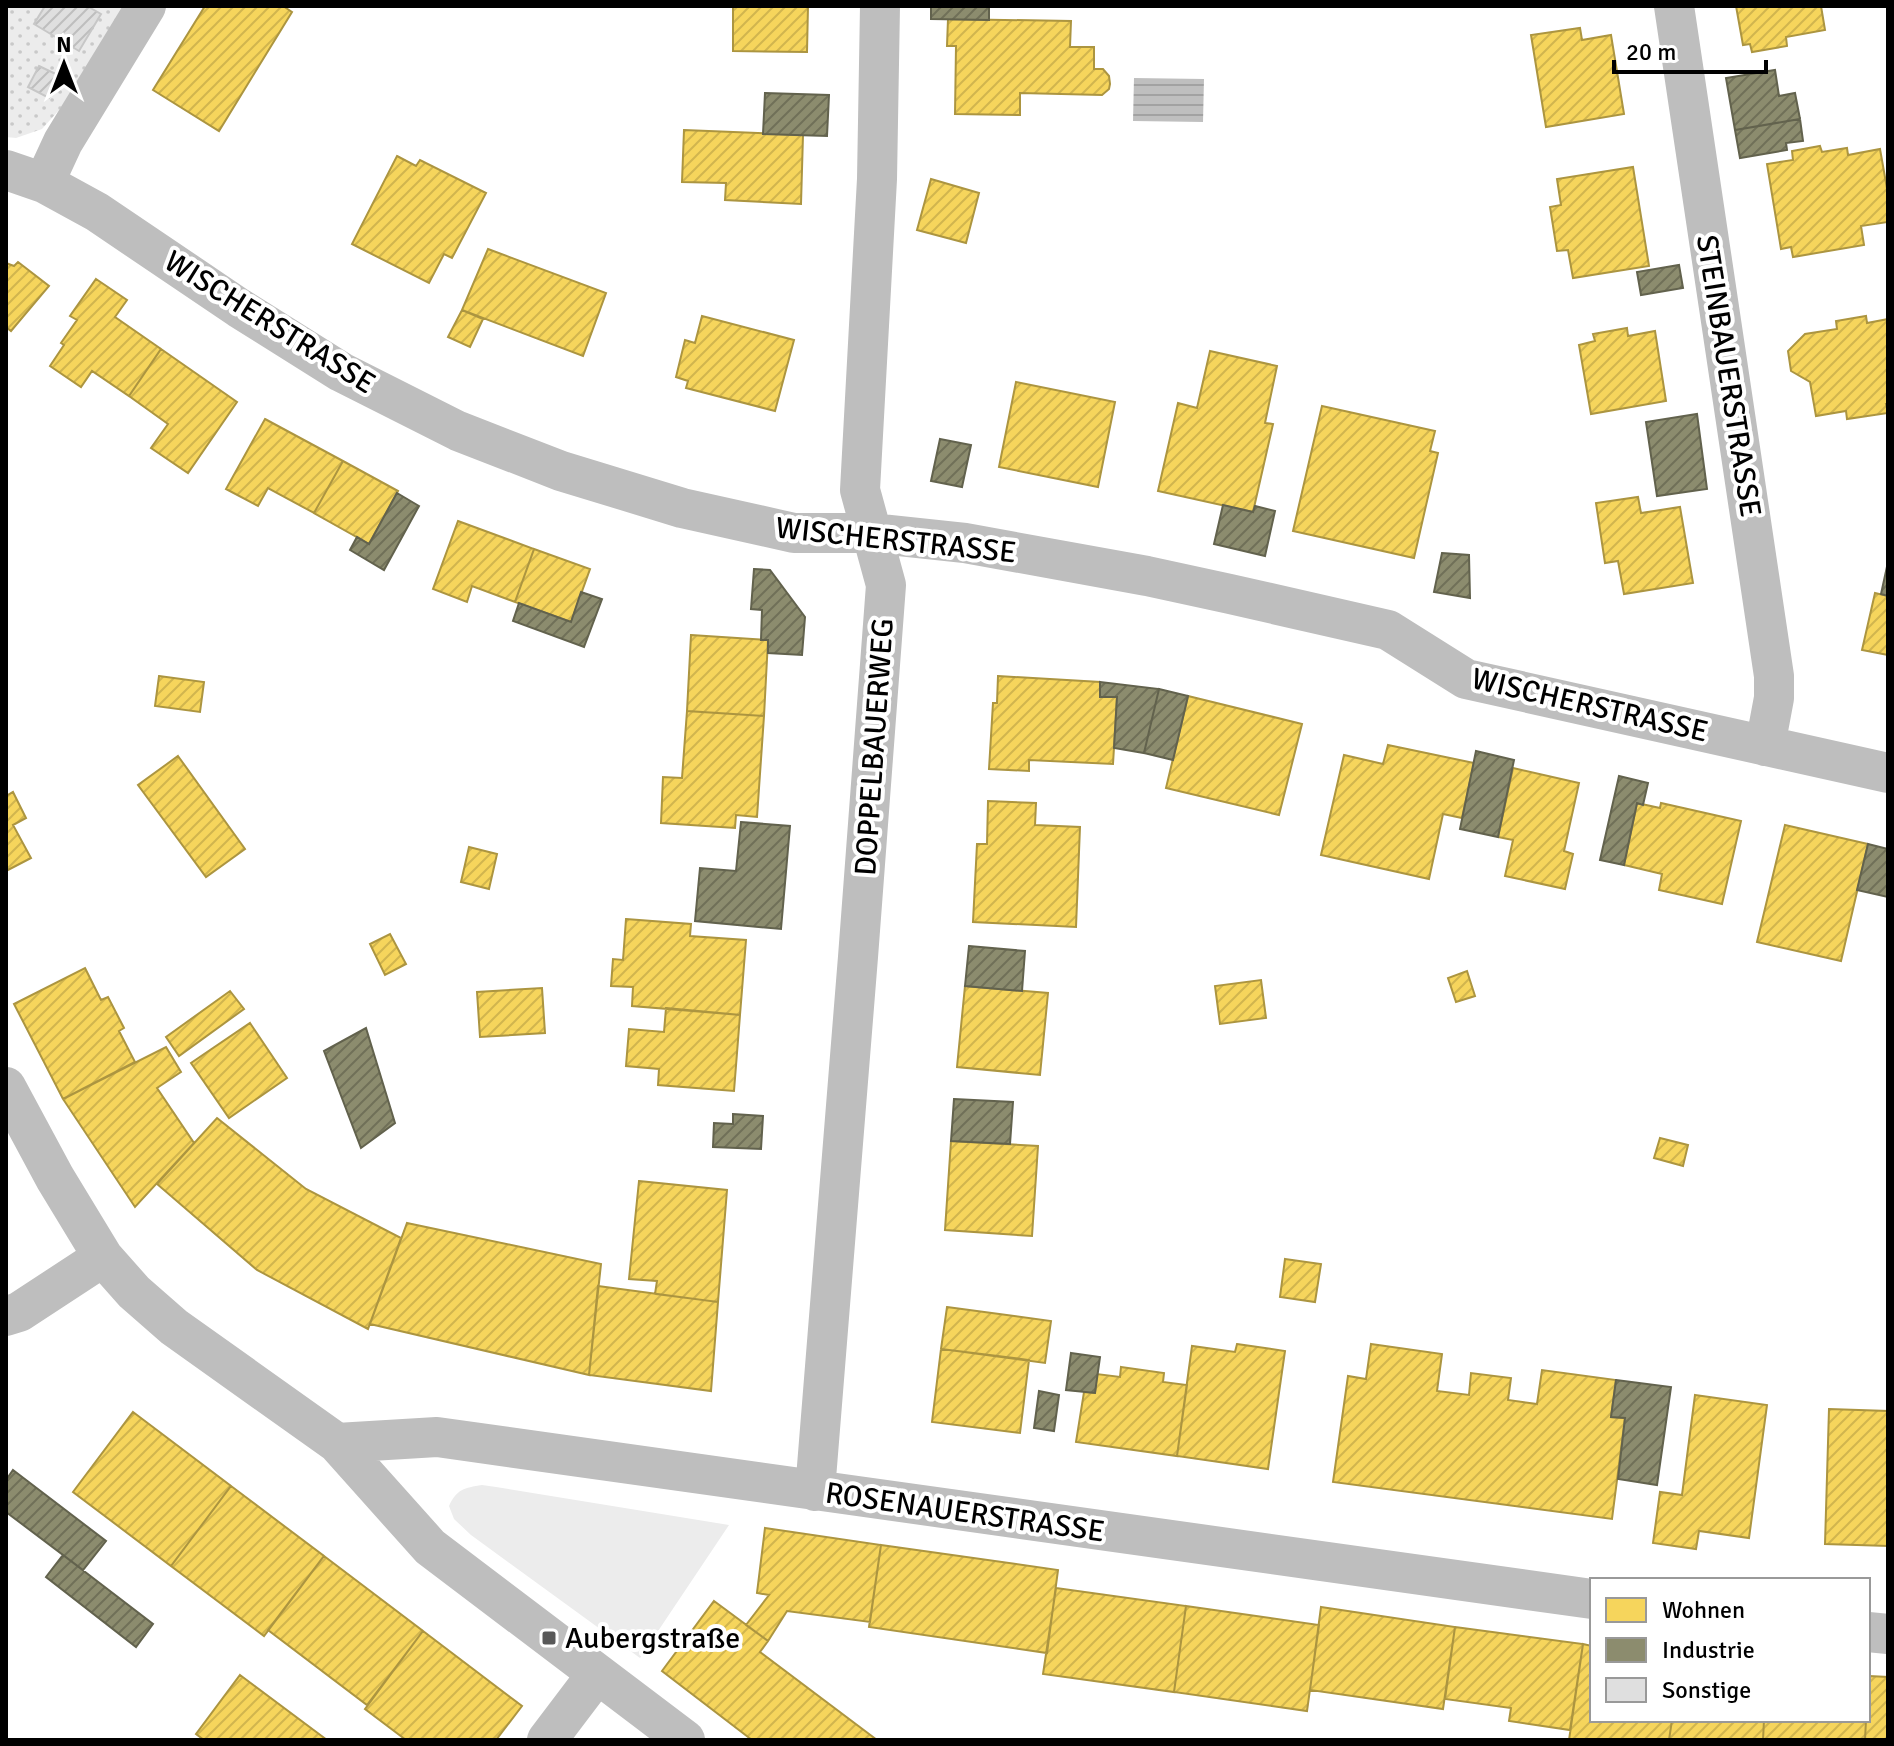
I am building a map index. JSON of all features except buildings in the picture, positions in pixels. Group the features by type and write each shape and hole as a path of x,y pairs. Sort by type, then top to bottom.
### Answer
{"street":[{"path":"44,183 63,142 146,6"},
{"name":"DOPPELBAUERWEG","path":"815,1491 886,585 860,490 877,179 880,6"},
{"name":"STEINBAUERSTRASSE","path":"1674,6 1774,676 1774,698 1765,746"},
{"name":"WISCHERSTRASSE","path":"6,170 44,183 97,212 239,308 341,372 458,431 561,471 682,508 794,533 871,533 965,543 1147,576 1388,630 1466,679 1888,773"},
{"path":"6,1087 55,1178 103,1257 134,1292 174,1327 337,1443 430,1547 685,1740"},
{"path":"6,1316 19,1312 103,1257"},
{"name":"ROSENAUERSTRASSE","path":"337,1443 437,1437 1590,1599"},
{"path":"547,1740 597,1674"}],"shaded area":[{"path":"6,6 124,6 60,109 42,129 16,138 6,137"},
{"path":"1134,78 1204,79 1203,122 1133,121"},
{"path":"482,1485 729,1525 640,1658 471,1535 454,1519 449,1506 455,1496 466,1488"}],"place":[{"name":"Aubergstraße","path":"549,1638"}]}
